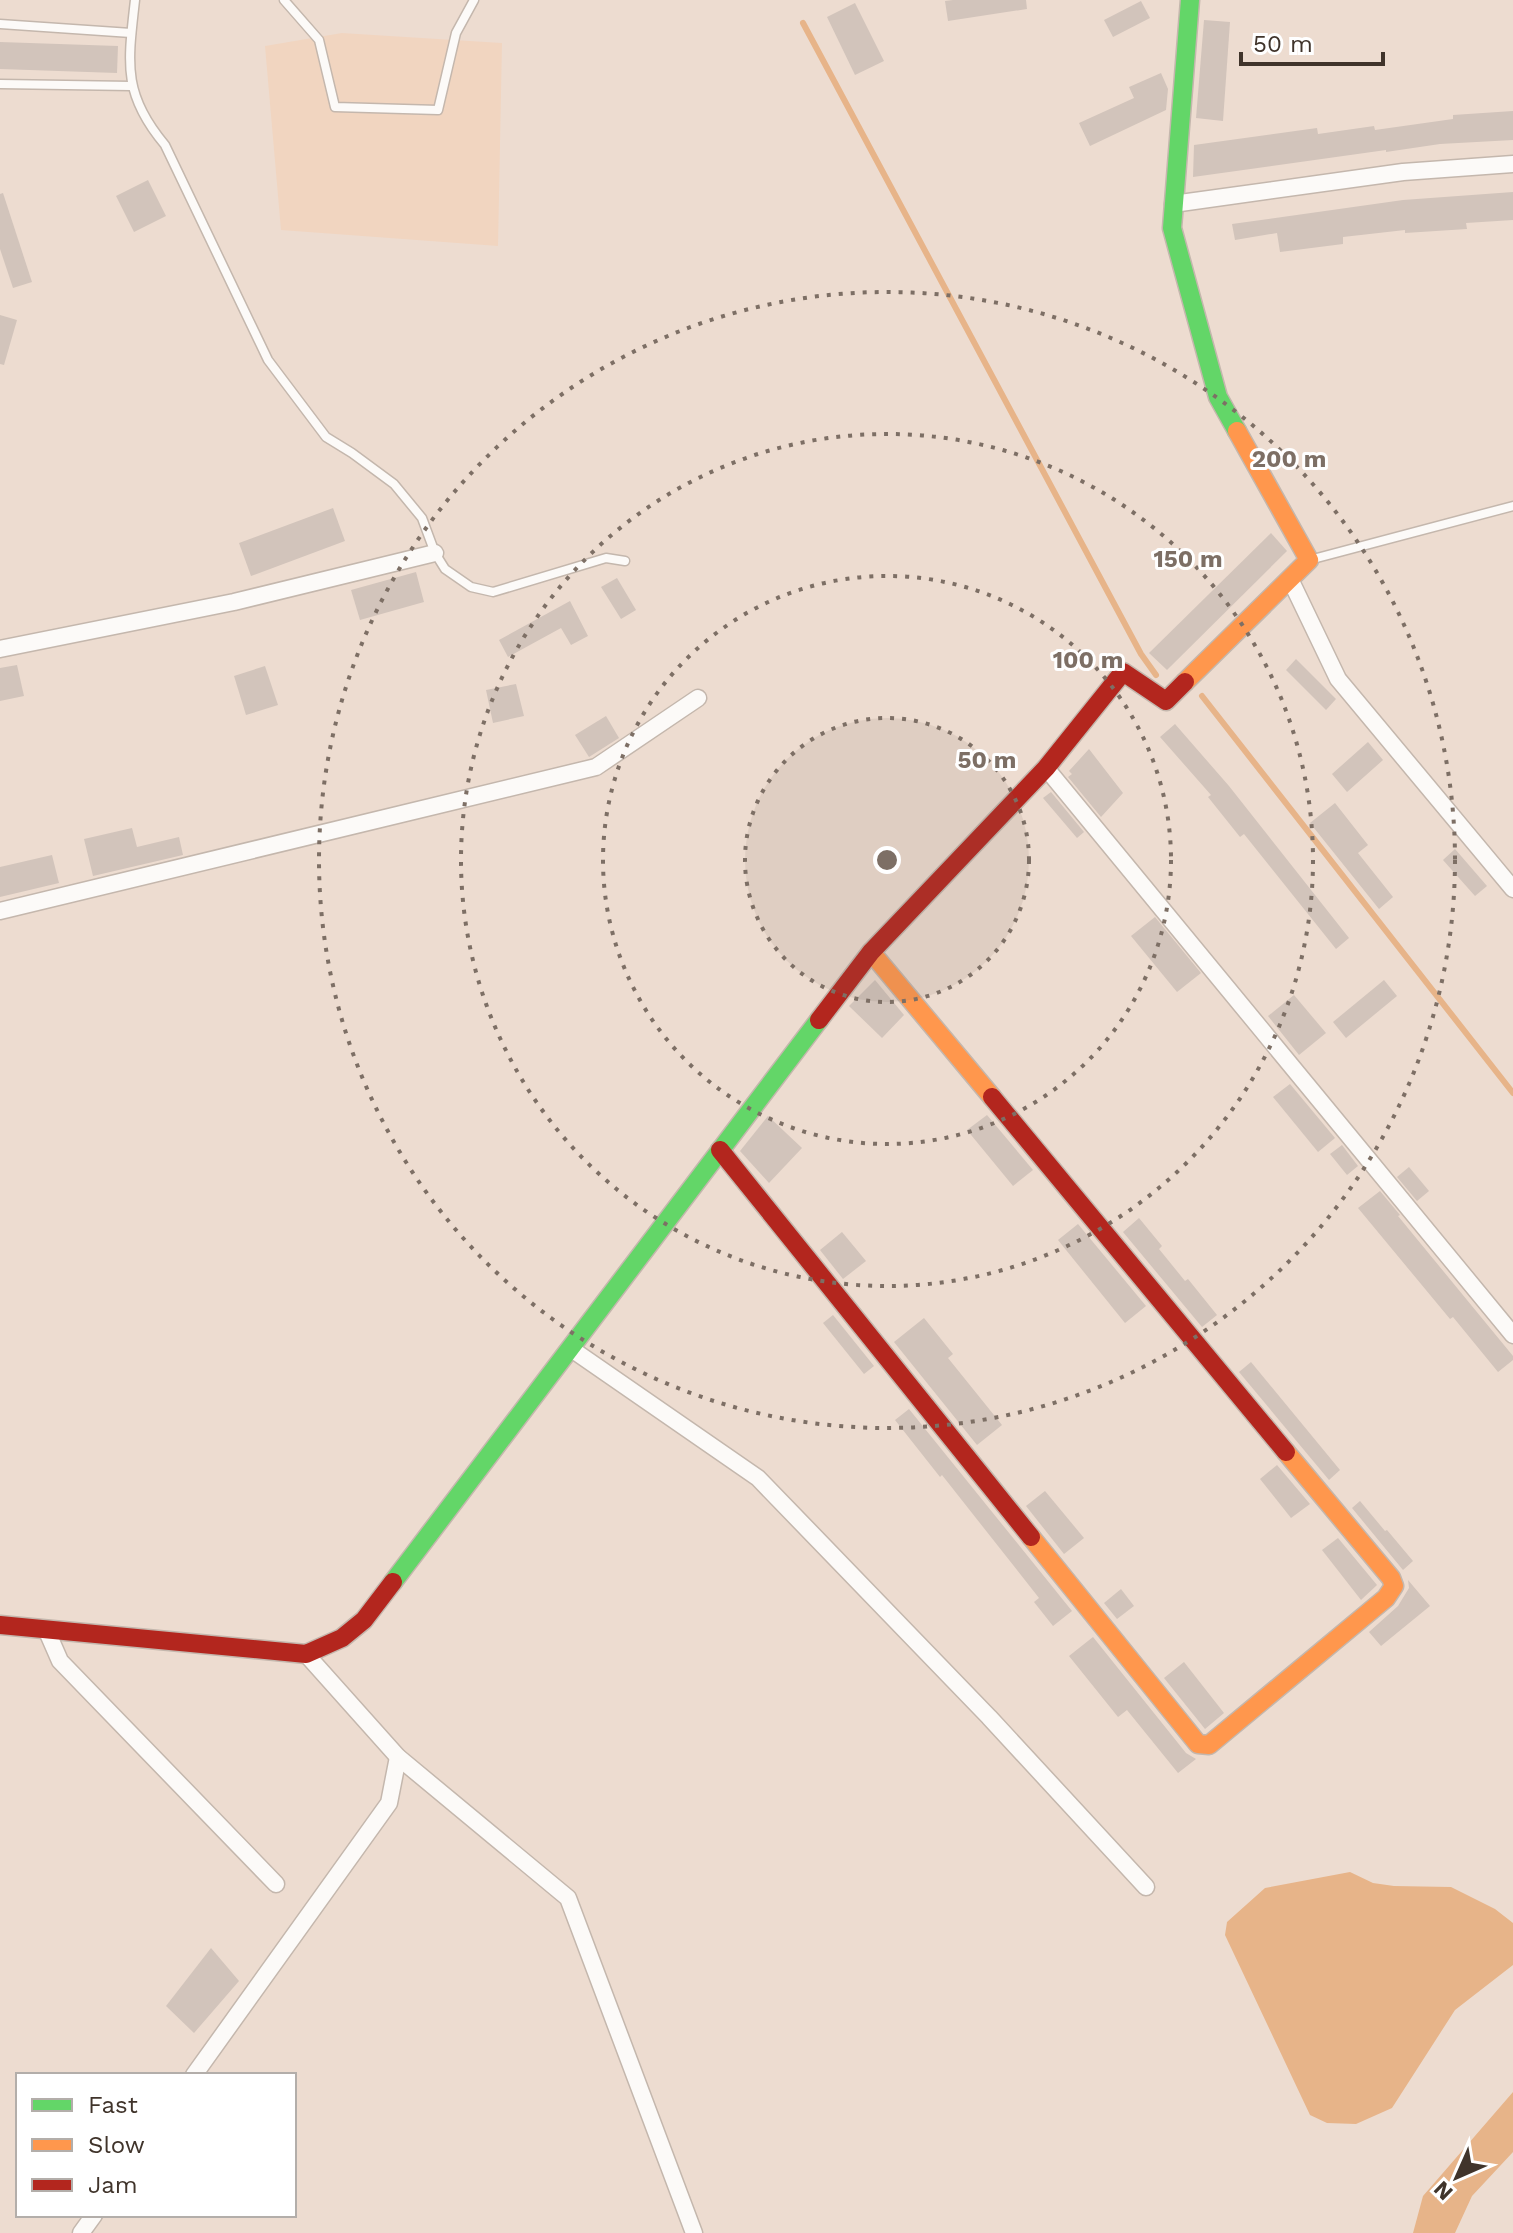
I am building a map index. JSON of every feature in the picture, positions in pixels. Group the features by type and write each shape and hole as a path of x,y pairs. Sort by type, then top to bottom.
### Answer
{"street":[{"path":"0,1625 306,1654 342,1638 364,1620 871,952 1046,768 1123,672 1166,701 1309,560 1218,397 1172,228 1190,0"},
{"path":"1173,204 1403,172 1513,164"},
{"path":"0,649 234,602 435,553"},
{"path":"1290,579 1338,679 1513,889"},
{"path":"0,911 596,767 698,698"},
{"path":"1046,768 1513,1335"},
{"path":"720,1150 1198,1744 1209,1745 1386,1598 1394,1586 1391,1578 871,952"},
{"path":"570,1348 758,1478 989,1717 1146,1887"},
{"path":"46,1629 60,1661 276,1884"},
{"path":"306,1654 398,1757 568,1898 694,2233"},
{"path":"195,2073 389,1803 398,1757"}],"lane":[{"path":"135,0 129,57 131,86 147,124 165,145 268,360 326,437 394,484 422,518 435,553 445,569 471,587 493,592 606,558 625,561"},
{"path":"284,0 319,40 335,107 438,110 456,33 474,0"},
{"path":"0,24 131,33"},
{"path":"0,84 131,86"},
{"path":"1309,560 1513,506"}],"shaded area":[{"path":"342,33 502,43 498,246 281,230 265,46"},
{"path":"1350,1872 1373,1883 1451,1887 1495,1909 1513,1923 1513,1965 1455,2010 1392,2108 1356,2124 1327,2123 1310,2115 1225,1935 1227,1922 1265,1888"},
{"path":"1513,2092 1513,2152 1472,2196 1455,2233 1413,2233 1423,2196"}],"building":[{"path":"1026,0 1027,9 948,21 945,1"},
{"path":"1141,1 1150,18 1113,37 1104,20"},
{"path":"855,3 884,61 855,75 827,17"},
{"path":"1204,20 1230,22 1223,121 1196,118"},
{"path":"0,42 118,46 117,73 0,69"},
{"path":"1161,73 1168,89 1166,110 1090,146 1079,123 1134,98 1129,87"},
{"path":"1513,111 1513,140 1386,150 1193,177 1194,145 1317,128 1318,134 1374,126 1375,130 1453,119 1453,115"},
{"path":"148,180 166,216 134,232 116,196"},
{"path":"1513,192 1513,220 1466,223 1467,229 1405,233 1405,230 1343,237 1343,244 1280,252 1277,233 1235,240 1232,224 1403,200"},
{"path":"3,193 32,282 13,288 0,249 0,194"},
{"path":"0,315 17,320 4,365 0,364"},
{"path":"333,508 345,541 251,576 239,543"},
{"path":"1271,533 1287,551 1167,670 1149,653"},
{"path":"416,572 424,602 360,620 351,590"},
{"path":"617,578 636,610 621,619 601,587"},
{"path":"570,601 588,636 571,645 561,628 508,657 499,640"},
{"path":"1296,659 1336,699 1326,710 1286,670"},
{"path":"17,665 24,696 0,701 0,668"},
{"path":"265,666 278,705 246,715 234,676"},
{"path":"516,684 524,716 493,723 486,690"},
{"path":"606,716 619,738 589,757 575,735"},
{"path":"1175,724 1229,786 1349,938 1336,949 1244,834 1240,837 1208,797 1211,795 1160,737"},
{"path":"1368,742 1383,760 1347,792 1332,774"},
{"path":"1089,749 1123,793 1101,817 1068,777 1072,774 1069,771"},
{"path":"1051,792 1084,832 1077,838 1043,798"},
{"path":"1335,803 1368,845 1358,853 1393,897 1379,909 1310,823"},
{"path":"132,828 137,847 179,837 183,855 93,876 84,839"},
{"path":"1455,849 1487,886 1475,896 1443,860"},
{"path":"52,855 59,883 0,897 0,867"},
{"path":"1155,917 1201,973 1177,992 1131,936"},
{"path":"875,980 904,1015 882,1038 849,1006"},
{"path":"1384,980 1397,996 1346,1038 1333,1022"},
{"path":"1294,995 1326,1033 1299,1055 1268,1016"},
{"path":"1290,1084 1335,1138 1318,1152 1273,1097"},
{"path":"987,1115 1033,1170 1013,1186 967,1130"},
{"path":"768,1116 802,1148 769,1183 740,1151"},
{"path":"1342,1145 1358,1166 1347,1175 1330,1154"},
{"path":"1409,1167 1429,1191 1417,1201 1397,1177"},
{"path":"1380,1191 1513,1356 1513,1360 1498,1372 1358,1208"},
{"path":"1139,1218 1162,1246 1159,1249 1217,1315 1202,1327 1123,1232"},
{"path":"1078,1224 1146,1306 1125,1323 1058,1240"},
{"path":"842,1232 866,1261 843,1279 820,1250"},
{"path":"833,1315 874,1366 864,1374 823,1323"},
{"path":"924,1318 953,1354 948,1358 1002,1425 977,1445 894,1342"},
{"path":"1251,1362 1340,1470 1329,1480 1239,1372"},
{"path":"909,1409 1072,1611 1053,1626 1034,1602 1039,1598 895,1420"},
{"path":"1277,1465 1310,1504 1291,1518 1260,1479"},
{"path":"1045,1491 1084,1538 1064,1554 1026,1506"},
{"path":"1360,1501 1413,1561 1403,1570 1352,1508"},
{"path":"1338,1538 1377,1585 1361,1600 1322,1550"},
{"path":"1408,1580 1430,1606 1381,1646 1369,1632 1398,1606 1409,1588"},
{"path":"1121,1589 1134,1606 1117,1619 1104,1603"},
{"path":"1093,1637 1186,1753 1196,1759 1178,1773 1127,1710 1118,1717 1069,1656"},
{"path":"1184,1662 1224,1713 1205,1729 1164,1678"},
{"path":"211,1948 239,1981 194,2033 166,2006"}],"waterway":[{"path":"803,23 1141,654 1156,675"},
{"path":"1202,696 1513,1093"}],"traffic: fast":[{"path":"1190,0 1172,228 1218,397 1237,431"},
{"path":"393,1582 819,1020"}],"traffic: slow":[{"path":"1185,682 1309,560 1237,431"},
{"path":"871,952 992,1097"},
{"path":"1031,1537 1198,1744 1209,1745 1386,1598 1394,1586 1391,1578 1286,1452"}],"traffic: jam":[{"path":"819,1020 871,952 1046,768 1123,672 1166,701 1185,682"},
{"path":"992,1097 1286,1452"},
{"path":"720,1150 1031,1537"},
{"path":"0,1625 306,1654 342,1638 364,1620 393,1582"}]}
